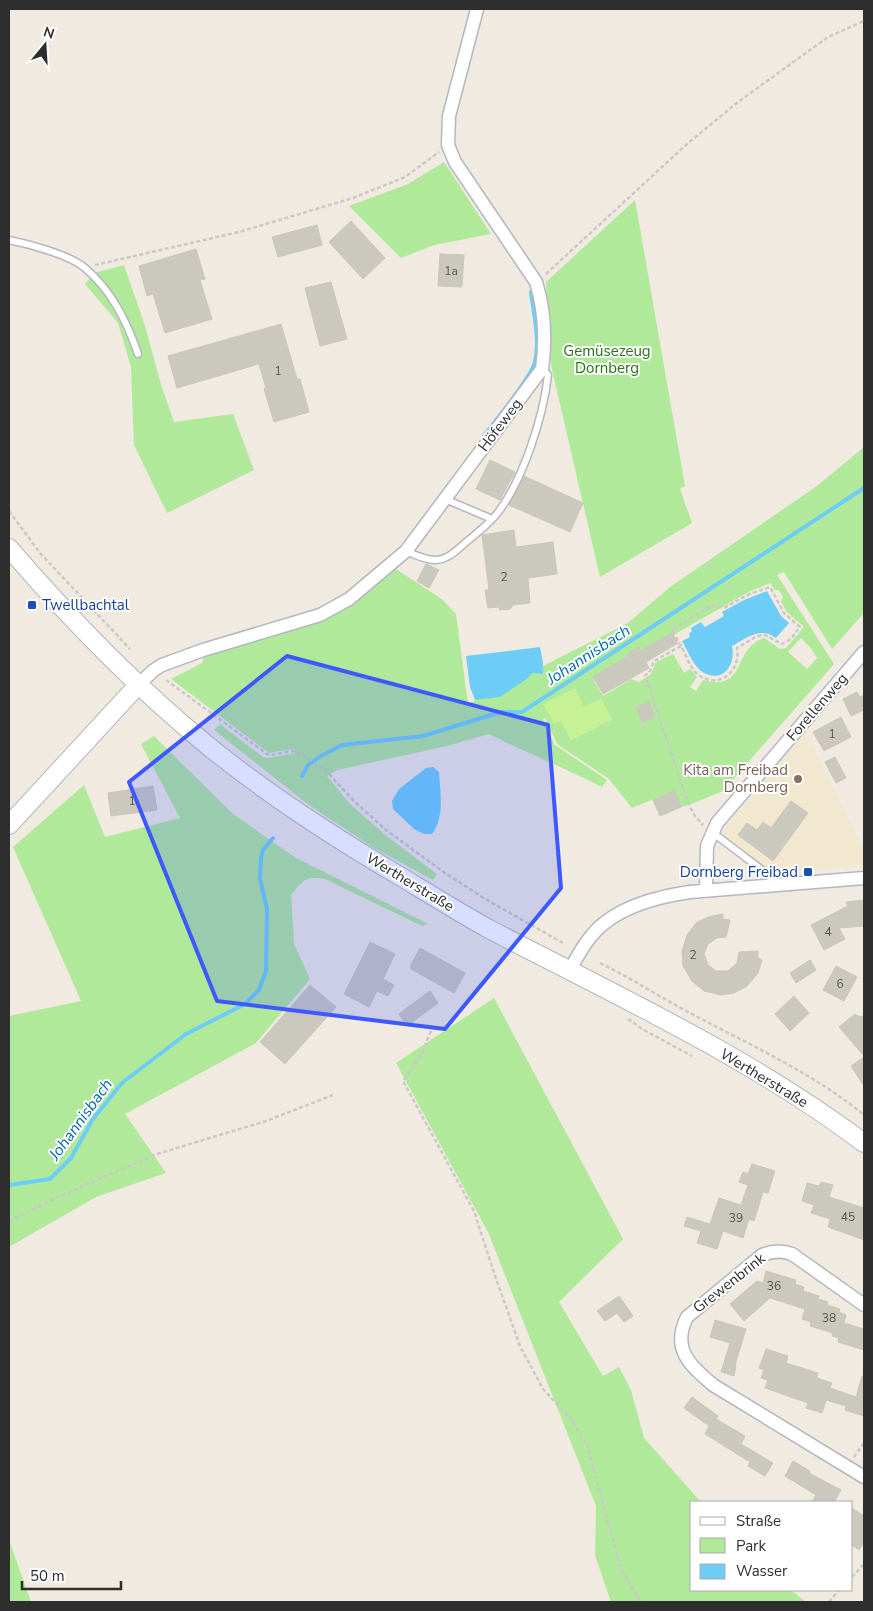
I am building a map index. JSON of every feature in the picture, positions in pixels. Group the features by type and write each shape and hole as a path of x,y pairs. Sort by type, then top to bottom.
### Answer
{"main road":[{"name":"Wertherstraße","path":"9,548 93,640 199,738 242,773 336,838 488,928 570,970 756,1072 841,1126 864,1143"},
{"path":"9,825 139,684"}],"street":[{"path":"477,9 449,116 448,145 455,162 536,282 544,326 545,350 542,369"},
{"name":"Höfeweg","path":"139,684 154,670 172,661 203,650 320,616 349,599 406,551 542,369"},
{"name":"Forellenweg","path":"706,890 707,846 717,823 864,652"},
{"path":"570,970 590,937 606,922 622,912 647,902 675,894 706,890 864,878"},
{"name":"Grewenbrink","path":"864,1305 792,1254 783,1251 771,1251 762,1255 687,1317 681,1328 680,1336 681,1348 687,1359 713,1385 864,1477"}],"lane":[{"path":"9,240 58,254 84,267 105,289 120,310 138,354"},
{"path":"406,551 419,557 436,560 450,556 492,519 510,494 528,454 546,392 548,375 542,369"},
{"path":"445,499 492,519"},
{"path":"712,832 770,876 771,885"}],"path":[{"path":"536,282 687,144 738,102 828,37 864,21"},
{"path":"84,267 238,232 353,198 405,178 448,145"},
{"path":"9,512 40,553 130,649"},
{"path":"770,587 784,613 800,627 791,639 782,644 765,635 757,636 737,648 738,655 733,671 727,677 718,680 701,677 681,646 672,630 713,605 724,608 747,595 770,587"},
{"path":"681,646 654,661 649,673 645,675 689,806 695,816 712,832"},
{"path":"166,680 267,754 293,751 300,753 326,771 354,801 386,830 445,873 487,900 563,942"},
{"path":"600,962 663,999 762,1051 831,1091 864,1115"},
{"path":"622,1015 642,1029 692,1056"},
{"path":"431,1031 421,1055 403,1081 474,1211 520,1346 543,1388 572,1420 587,1445 621,1569 642,1602"},
{"path":"9,1221 71,1191 156,1154 266,1120 333,1095"},
{"path":"857,1452 864,1443"},
{"path":"853,1576 864,1564"},
{"path":"830,1602 838,1591"}],"highlighted area":[{"path":"287,656 548,725 561,888 445,1029 217,1001 129,782"}],"shaded area":[{"name":"Kita am Freibad Dornberg","path":"806,732 864,850 864,865 762,874 721,843 726,827"}],"green space":[{"path":"444,162 491,234 434,245 401,258 349,206 408,184"},
{"name":"Gemüsezeug Dornberg","path":"635,200 685,486 680,489 692,523 600,577 551,365 546,282"},
{"path":"124,265 174,422 233,414 254,470 167,513 134,445 131,367 118,323 85,284 94,273"},
{"path":"864,447 864,613 832,649 784,572 777,575 834,664 723,791 689,805 681,807 674,791 632,808 609,779 557,744 545,718 543,719 555,745 607,780 602,787 489,734 447,746 337,770 327,776 349,803 384,834 437,874 433,880 374,848 309,805 214,730 220,724 263,757 268,758 295,753 294,749 269,753 171,679 202,663 204,657 231,647 322,621 360,599 396,569 443,600 456,614 468,704 628,623 670,587 817,486","holes":["771,583 774,590 779,590 783,597 781,602 787,612 804,627 786,648 780,649 764,638 754,643 733,675 727,680 717,682 703,680 696,691 690,687 697,677 690,669 684,673 673,654 656,662 651,674 639,682 631,679 603,696 594,681 750,591","801,638 811,648 817,658 807,669 788,652","612,719 571,740 561,720"]},
{"path":"575,688 584,707 601,698 612,719 571,740 561,721 554,724 543,704"},
{"path":"154,736 233,814 296,858 428,924 422,926 325,879 313,878 302,882 291,895 294,944 310,979 256,1043 125,1114 166,1173 96,1197 9,1247 9,1016 81,1001 13,847 84,785 105,837 180,818 141,744"},
{"path":"494,998 623,1239 559,1302 603,1376 619,1367 631,1390 644,1438 700,1501 690,1501 690,1591 792,1591 806,1602 611,1602 595,1555 596,1506 488,1232 396,1063"},
{"path":"9,1540 31,1602 9,1602"}],"water":[{"path":"767,591 781,616 789,623 776,638 765,633 759,633 732,646 732,659 723,674 717,676 700,671 682,641 690,637 691,628 701,622 705,627 724,616 722,612 744,600"},
{"path":"540,647 543,674 532,673 528,678 500,697 475,700 470,687 466,656"},
{"path":"433,767 439,772 441,796 439,820 432,834 424,834 414,829 393,809 392,801 399,789 426,768"}],"building":[{"path":"351,221 385,258 363,279 329,242"},
{"path":"317,225 322,245 278,257 272,237"},
{"path":"196,249 205,279 200,280 212,319 165,333 153,294 147,296 139,266"},
{"path":"440,254 464,255 462,287 438,286"},
{"path":"331,282 347,339 320,346 305,288"},
{"path":"281,324 309,412 274,422 259,364 177,388 168,356"},
{"path":"490,460 515,472 500,500 476,489"},
{"path":"524,476 583,503 570,532 509,505"},
{"path":"514,530 516,547 553,542 557,574 528,578 530,603 513,605 510,609 488,608 485,590 489,590 482,535"},
{"path":"426,564 439,570 429,588 417,581"},
{"path":"672,633 678,643 646,662 649,668 603,694 593,677 629,656 627,654 639,647 641,651"},
{"path":"857,692 860,697 864,695 864,710 851,716 843,699"},
{"path":"649,702 655,717 642,722 636,707"},
{"path":"841,717 851,737 824,751 813,732"},
{"path":"835,757 846,778 836,783 825,762"},
{"path":"153,786 157,810 111,816 108,793"},
{"path":"674,791 681,807 660,816 653,800"},
{"path":"791,801 808,813 773,861 738,835 747,823 757,830 763,822 771,828"},
{"path":"864,900 864,926 839,928 845,939 824,950 811,925 848,906 846,902"},
{"path":"723,914 723,919 730,920 726,937 717,938 708,944 704,954 708,965 716,971 728,971 737,963 739,952 758,951 758,958 762,960 758,973 747,986 734,993 721,995 704,991 692,981 683,966 682,951 687,935 696,923 708,917"},
{"path":"370,942 395,954 383,979 394,985 388,996 377,991 369,1007 344,994"},
{"path":"420,948 465,973 454,993 411,969 411,965"},
{"path":"810,960 816,970 796,983 790,973"},
{"path":"836,966 857,977 844,1001 823,990"},
{"path":"310,985 336,1007 285,1064 260,1042"},
{"path":"430,991 438,1003 407,1026 399,1014"},
{"path":"794,996 809,1013 790,1031 775,1014"},
{"path":"855,1014 864,1017 864,1056 839,1027"},
{"path":"864,1057 864,1086 851,1066"},
{"path":"752,1164 775,1171 768,1193 763,1192 754,1221 749,1219 743,1238 723,1231 717,1249 697,1243 701,1231 684,1226 687,1217 710,1224 719,1198 741,1205 748,1185 739,1182 743,1172 748,1174"},
{"path":"821,1182 833,1185 829,1197 864,1208 864,1240 828,1227 830,1219 811,1213 814,1205 802,1201 807,1183 819,1186"},
{"path":"766,1271 796,1280 795,1284 804,1287 803,1291 819,1296 818,1299 828,1302 827,1305 840,1309 839,1312 846,1315 844,1323 864,1329 864,1350 838,1342 839,1338 832,1336 833,1333 810,1326 811,1322 802,1319 805,1309 770,1298 744,1321 730,1304 757,1281 763,1283"},
{"path":"619,1296 633,1316 624,1322 617,1313 605,1321 597,1311"},
{"path":"715,1320 746,1329 735,1365 734,1376 721,1372 730,1343 710,1337"},
{"path":"766,1349 788,1356 786,1363 818,1373 817,1378 832,1383 830,1388 856,1397 862,1376 864,1377 864,1416 845,1410 846,1406 826,1400 822,1413 806,1408 808,1403 765,1388 768,1380 761,1378 764,1370 759,1368"},
{"path":"692,1397 718,1416 716,1419 745,1436 741,1444 773,1463 765,1476 748,1466 750,1462 705,1434 709,1426 684,1408"},
{"path":"793,1461 810,1471 809,1473 841,1490 835,1501 813,1501 816,1495 785,1476"},
{"path":"853,1509 864,1516 864,1542 859,1550 853,1546"}],"waterway":[{"path":"484,436 527,378 535,362 537,336 531,292"},
{"name":"Johannisbach","path":"302,776 308,765 342,745 423,736 501,712 522,712 864,488"},
{"name":"Johannisbach","path":"9,1185 50,1179 71,1158 93,1119 122,1083 186,1034 245,1004 259,990 266,971 267,909 260,879 261,857 263,850 273,838"}],"place":[{"name":"Twellbachtal","path":"32,605"},
{"name":"Kita am Freibad Dornberg","path":"798,779"},
{"name":"Dornberg Freibad","path":"808,872"}]}
